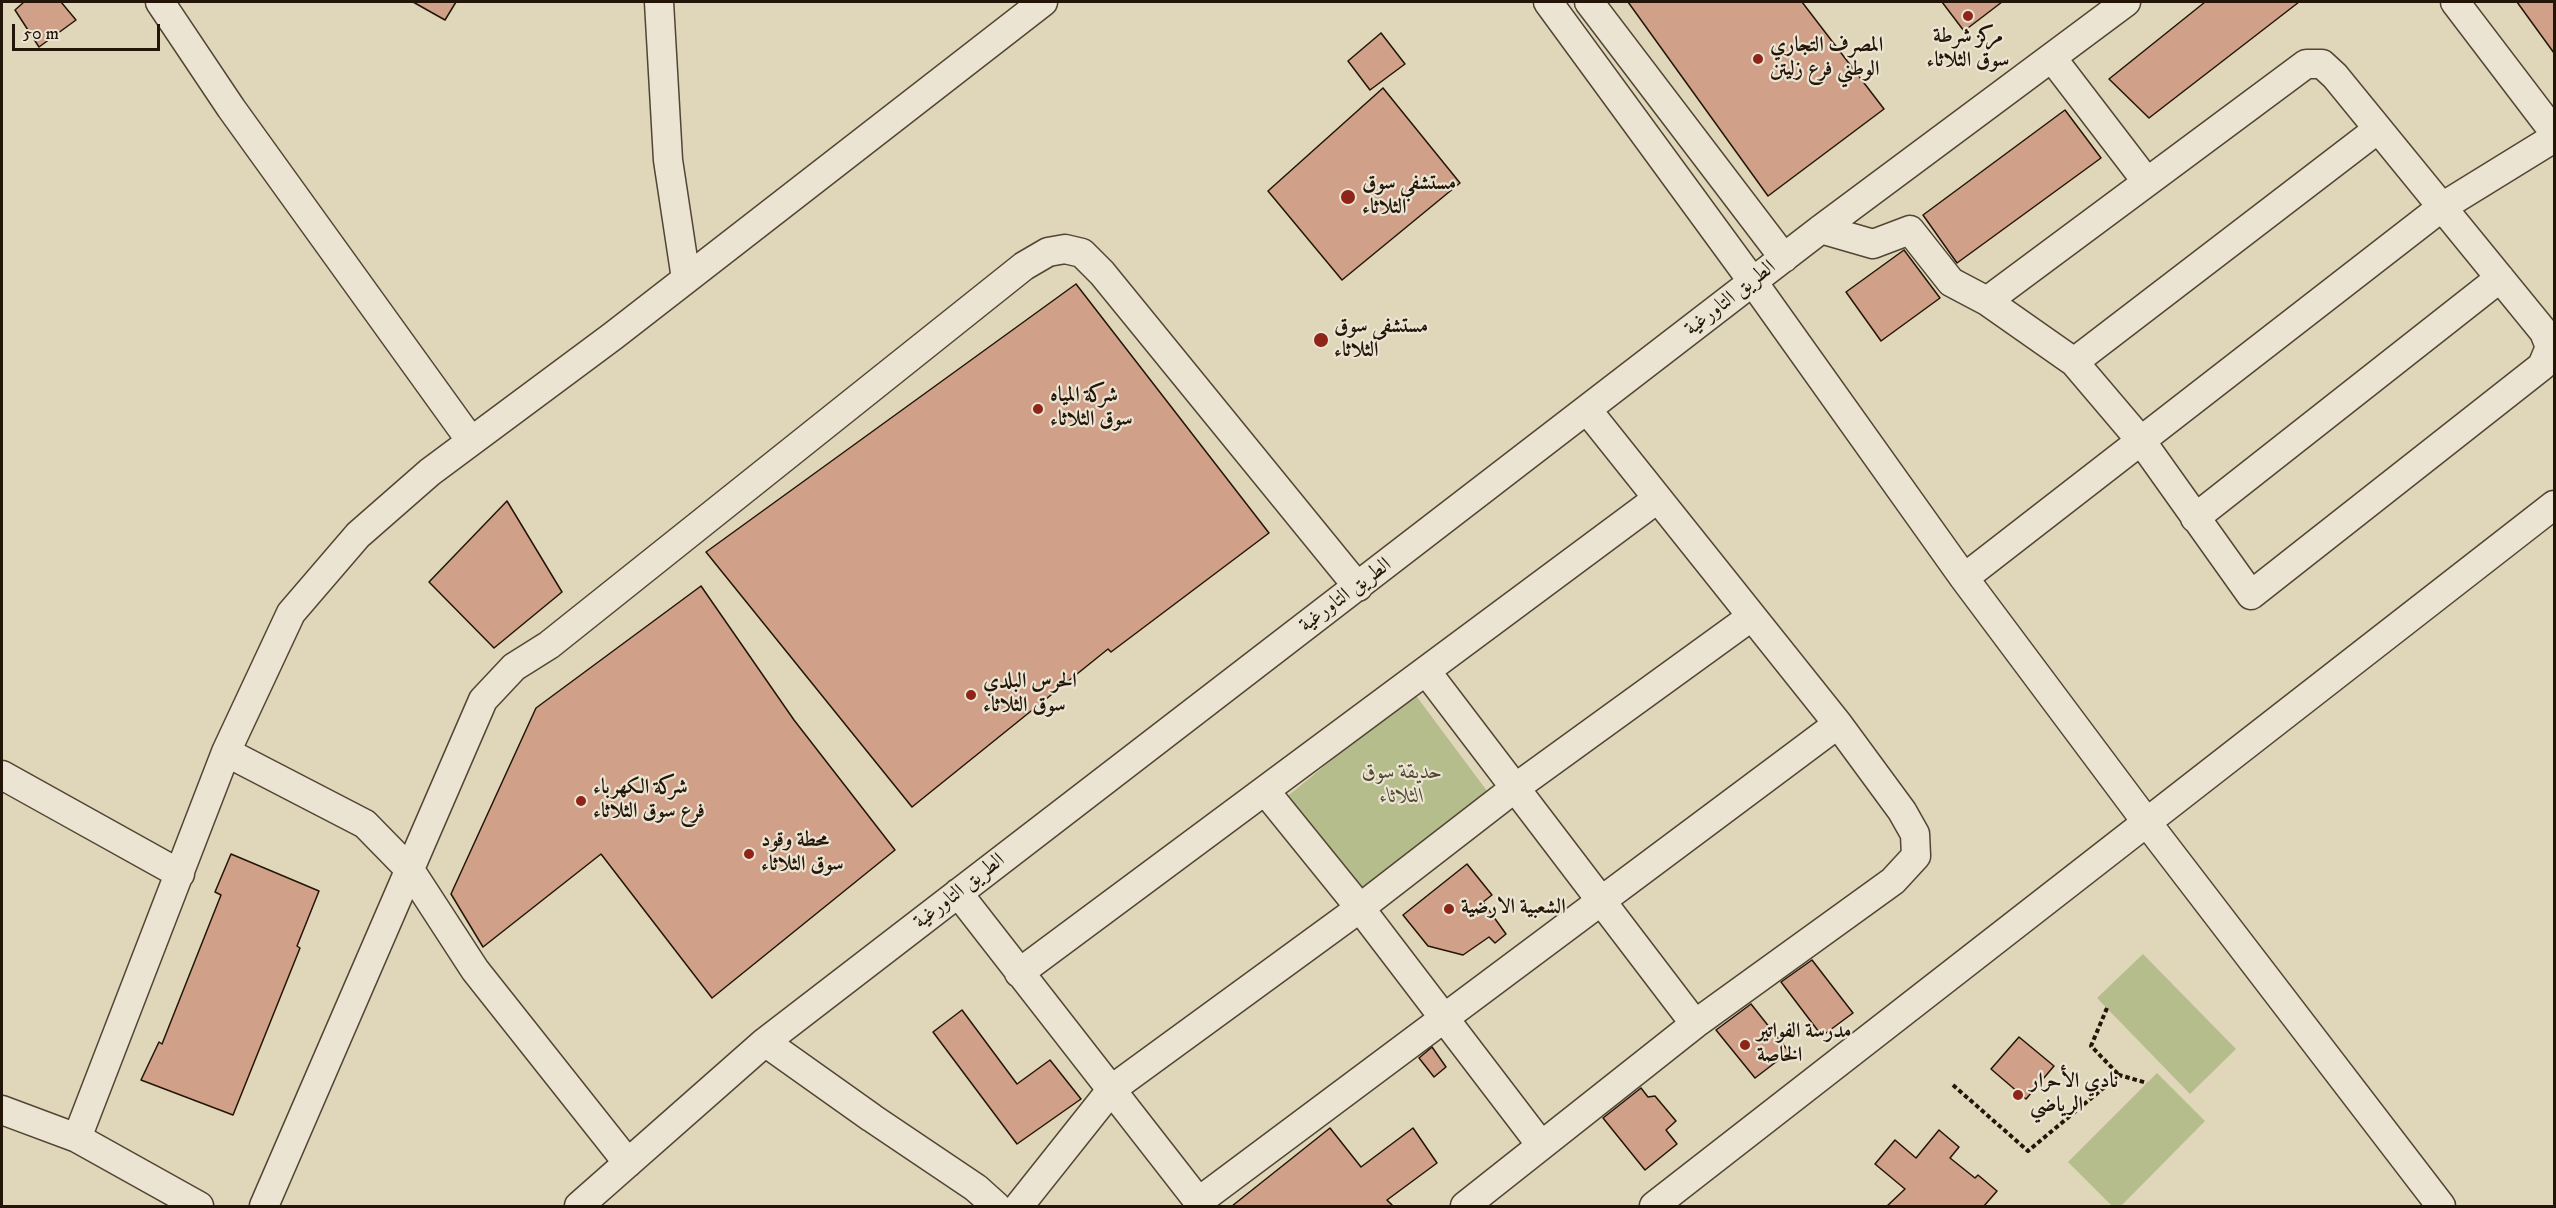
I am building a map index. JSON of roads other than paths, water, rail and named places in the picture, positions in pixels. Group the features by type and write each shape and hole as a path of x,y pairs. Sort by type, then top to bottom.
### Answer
{"street":[{"path":"160,2 231,108 471,441"},
{"path":"659,2 668,160 686,279"},
{"path":"78,1138 226,752 291,613 358,535 430,472 686,279 1043,2"},
{"path":"1548,2 1754,282 1964,578 2148,824 2441,1206"},
{"path":"1589,2 1784,258"},
{"name":"الطريق التاورغية","path":"579,1206 765,1042 1588,411 1821,229 2126,2"},
{"path":"2455,2 2550,116"},
{"path":"2052,58 2147,182"},
{"path":"1821,229 1874,244 1910,230 1951,282 1988,301 2074,362 2142,442 2252,595 2542,366 2550,347 2544,332 2335,76 2322,64 2306,64 1988,301"},
{"path":"2074,362 2378,129"},
{"path":"1964,578 2442,207 2554,138"},
{"path":"264,1206 483,700 514,667 549,645 1024,266 1048,252 1065,249 1082,253 1102,273 1358,587"},
{"path":"2195,518 2500,278"},
{"path":"1465,1206 1695,1024 1893,881 1916,856 1915,834 1902,811 1838,724 1588,411"},
{"path":"1019,974 1657,499"},
{"path":"1654,1206 2148,824 2554,505"},
{"path":"1019,1206 1113,1089 1360,908 1515,788 1751,617"},
{"path":"1426,671 1695,1024"},
{"path":"958,893 1019,974 1113,1089 1200,1204 1838,724"},
{"path":"226,752 364,824 410,870 476,970 628,1163"},
{"path":"2,775 180,874"},
{"path":"1266,792 1360,908 1541,1145"},
{"path":"765,1042 967,1182 996,1206"},
{"path":"2,1110 78,1138 199,1206"}],"place":[{"name":"مركز شرطة سوق الثلاثاء","path":"1968,16"},
{"name":"المصرف التجاري الوطني فرع زليتن","path":"1758,59"},
{"name":"مستشفي سوق الثلاثاء","path":"1348,197"},
{"name":"مستشفى سوق الثلاثاء","path":"1321,340"},
{"name":"شركة المياه سوق الثلاثاء","path":"1038,409"},
{"name":"الحرس البلدي سوق الثلاثاء","path":"971,695"},
{"name":"شركة الكهرباء فرع سوق الثلاثاء","path":"581,801"},
{"name":"محطة وقود سوق الثلاثاء","path":"749,854"},
{"name":"الشعبية الارضية","path":"1449,909"},
{"name":"مدرسة الفواتير الخاصة","path":"1745,1045"},
{"name":"نادي الأحرار الرياضي","path":"2018,1095"}],"park label":[{"name":"حديقة سوق الثلاثاء","path":"1402,786"}]}
